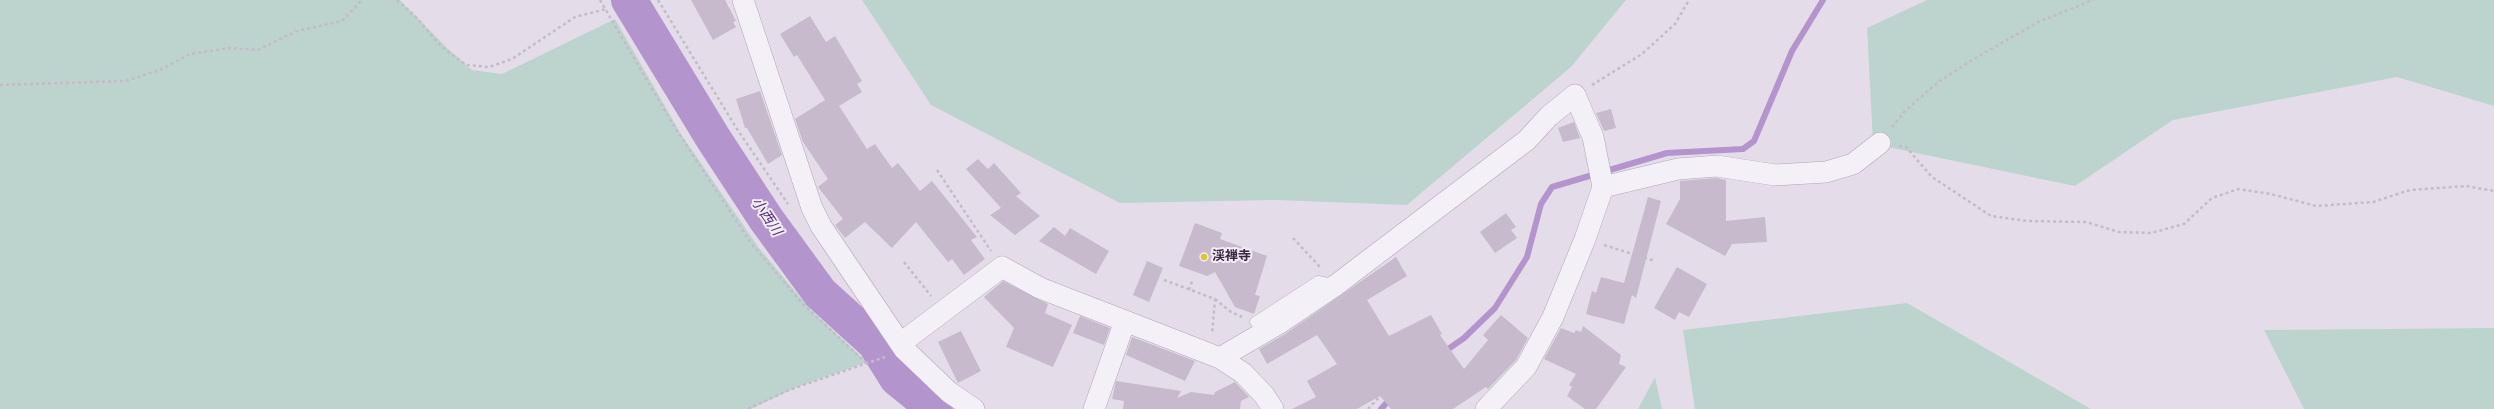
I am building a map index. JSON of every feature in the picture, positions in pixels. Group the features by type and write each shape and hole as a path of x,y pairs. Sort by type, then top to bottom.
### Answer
{"street":[{"path":"743,0 817,217 903,346 949,392 974,409"},
{"path":"1220,358 1278,324 1336,285 1527,140 1549,116 1575,95 1593,136 1603,187 1585,238 1553,317 1526,367 1486,409"},
{"path":"1603,187 1686,168 1717,166 1775,175 1826,172 1853,164 1880,144"},
{"path":"903,346 943,312 1002,268 1040,288 1220,358 1244,373 1264,395 1273,409"},
{"path":"1094,409 1125,321"}],"lane":[{"path":"1255,322 1318,281 1336,285"}],"path":[{"path":"0,85 125,81 160,70 190,54 229,48 258,50 297,31 342,21 362,0"},
{"path":"397,0 415,16 441,46 466,65 489,67 512,60 575,17 606,9"},
{"path":"600,0 675,128 751,243 802,303 867,364"},
{"path":"658,0 737,129 788,204 817,217 860,194"},
{"path":"1575,95 1642,54 1675,24 1689,0"},
{"path":"1880,144 1904,112 1937,83 2038,22 2093,0"},
{"path":"1880,144 1906,147 1932,177 1991,216 2027,221 2086,222 2119,232 2151,233 2184,224 2212,198 2238,189 2271,194 2316,206 2373,202 2410,190 2466,186 2494,191"},
{"path":"936,170 1002,268"},
{"path":"1293,238 1336,285"},
{"path":"1585,238 1655,261"},
{"path":"904,262 943,312"},
{"path":"1189,290 1193,279"},
{"path":"1164,280 1215,299 1231,312 1255,322"},
{"path":"1213,324 1215,299"},
{"path":"748,409 789,390 867,364 903,346"},
{"path":"1368,409 1382,394"}],"green space":[{"path":"0,0 400,0 448,49 472,70 502,74 615,19 681,134 759,248 810,309 867,362 797,387 751,409 0,409"},
{"path":"862,0 1626,0 1571,67 1407,205 1275,200 1120,203 931,105"},
{"path":"1927,0 2494,0 2494,106 2397,77 2173,120 2075,186 1873,144 1867,28"},
{"path":"1907,303 2091,409 1695,409 1683,330"},
{"path":"2494,328 2494,409 2304,409 2264,330"},
{"path":"1655,377 1662,409 1638,409"}],"building":[{"path":"691,0 725,0 736,21 733,22 736,27 713,40"},
{"path":"810,16 826,42 835,36 862,81 857,84 862,92 839,106 867,149 875,144 892,168 898,163 920,191 932,181 977,237 971,240 985,259 964,275 952,259 948,262 916,222 892,248 865,222 845,238 835,225 843,219 818,187 828,179 803,142 795,119 825,100 797,55 794,57 780,34"},
{"path":"760,91 782,155 768,164 747,128 745,128 736,99"},
{"path":"1611,109 1616,128 1604,131 1596,113"},
{"path":"1574,122 1580,138 1563,142 1558,128"},
{"path":"978,159 988,169 994,163 1021,193 1016,196 1040,216 1015,235 990,215 1001,208 966,169"},
{"path":"1717,178 1726,180 1726,221 1765,217 1767,242 1732,244 1725,256 1666,224 1680,199 1680,181"},
{"path":"1648,197 1661,201 1636,298 1632,295 1624,324 1586,314 1592,291 1596,293 1601,277 1624,283"},
{"path":"1506,213 1516,227 1511,230 1517,238 1495,253 1480,232"},
{"path":"1195,223 1222,233 1220,239 1267,256 1255,295 1260,296 1254,314 1235,307 1215,272 1207,276 1179,266"},
{"path":"1054,227 1065,236 1070,228 1109,251 1096,274 1039,241"},
{"path":"1396,257 1407,276 1367,300 1389,336 1431,315 1442,334 1440,335 1464,369 1488,340 1483,335 1501,315 1528,338 1516,360 1488,389 1486,387 1453,409 1391,409 1380,396 1357,409 1292,409 1316,397 1307,381 1337,364 1317,335 1267,364 1259,349 1285,334"},
{"path":"1147,261 1163,268 1149,302 1133,295"},
{"path":"1677,267 1707,284 1689,317 1679,312 1675,320 1654,308"},
{"path":"1003,281 1048,304 1045,313 1072,325 1053,367 1006,347 1014,328 984,297"},
{"path":"1080,316 1110,328 1104,345 1073,333"},
{"path":"1583,326 1621,355 1619,364 1626,367 1596,409 1585,409 1567,396 1572,387 1569,385 1576,374 1544,359 1561,328 1574,333 1576,330 1581,332"},
{"path":"961,331 981,371 958,383 938,342"},
{"path":"1132,337 1195,361 1185,381 1126,355"},
{"path":"1116,381 1181,391 1177,398 1191,392 1214,395 1215,392 1235,382 1249,397 1241,401 1240,409 1123,409 1124,401 1112,399"}],"waterway":[{"name":"小西川","path":"629,0 713,138 766,219 820,293 875,343 897,378 935,409"},
{"path":"1444,352 1464,338 1495,308 1527,257 1541,204 1552,187 1667,153 1743,149 1754,141 1792,51 1823,0"},
{"path":"1381,409 1392,397"}],"place":[{"name":"渓禅寺","path":"1204,257"}]}
